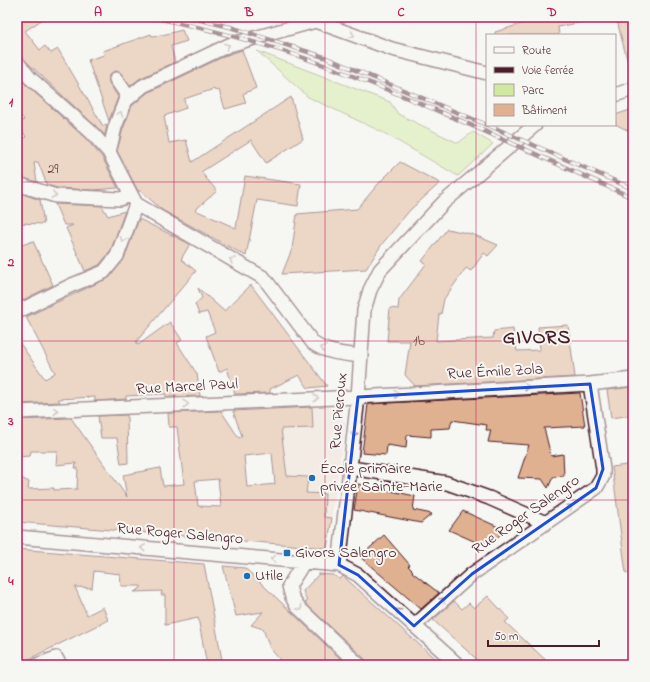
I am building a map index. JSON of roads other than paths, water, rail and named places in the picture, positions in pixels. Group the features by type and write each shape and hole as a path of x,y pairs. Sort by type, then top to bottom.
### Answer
{"street":[{"path":"109,152 125,101 143,86 229,45 330,17"},
{"path":"315,21 392,49 486,73"},
{"path":"17,62 30,78 91,132 109,152 134,199 264,278 313,343 318,347 326,350 361,356"},
{"path":"116,79 129,98"},
{"path":"616,95 633,89"},
{"name":"Rue Pieroux","path":"339,565 358,397 364,310 370,290 380,270 444,202 534,126"},
{"path":"17,184 56,196 134,199"},
{"path":"17,312 72,284 104,272 117,256 134,199"},
{"name":"Rue Émile Zola","path":"358,397 590,384 633,379"},
{"name":"Rue Roger Salengro","path":"414,626 472,574 596,488 603,476 590,384"},
{"name":"Rue Marcel Paul","path":"17,412 358,397"},
{"path":"350,468 447,483 490,498 546,523"},
{"name":"Rue Roger Salengro","path":"17,537 339,565"},
{"path":"304,562 289,586 292,597 297,606 359,665"},
{"path":"339,565 358,575 458,665"},
{"path":"37,665 56,658 60,665"}],"railway":[{"path":"152,17 280,50 361,79 439,111 633,198"},
{"path":"188,17 230,27 324,57 486,125"},
{"path":"490,126 633,189"}],"place":[{"name":"École primaire privée Sainte-Marie","path":"312,478"},
{"name":"Givors Salengro","path":"287,553"},
{"name":"Utile","path":"247,576"}],"district":[{"name":"GIVORS","path":"537,338"}]}
